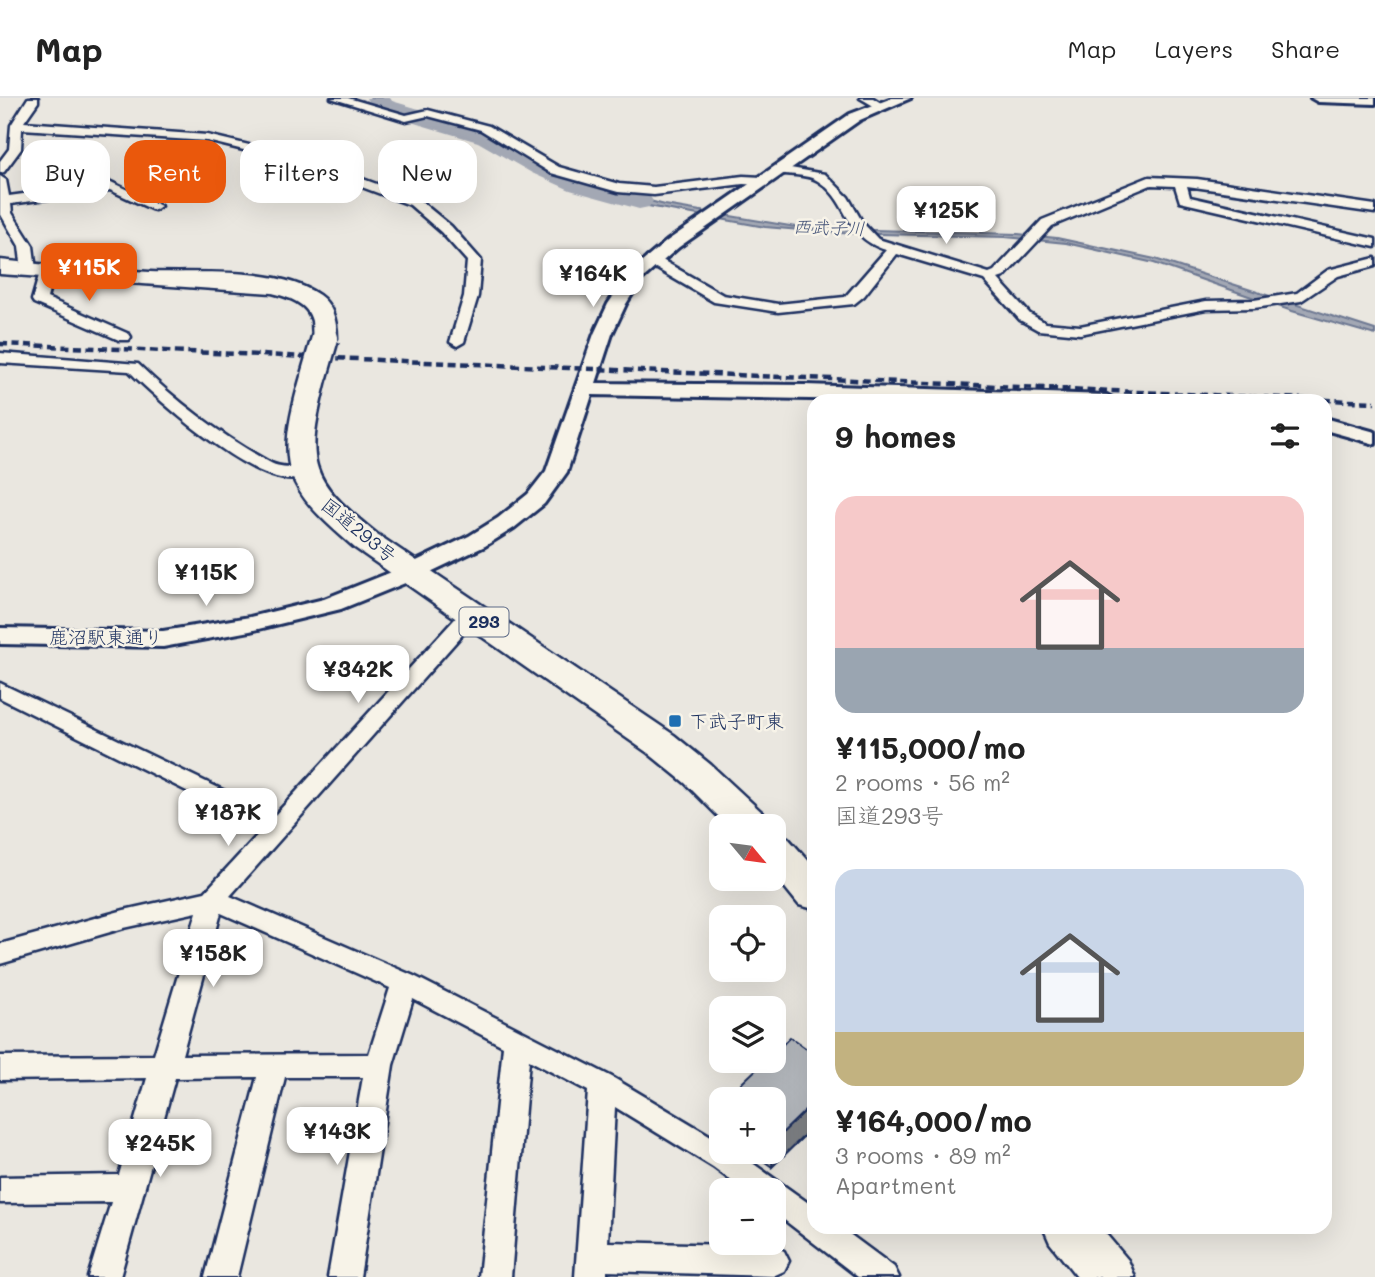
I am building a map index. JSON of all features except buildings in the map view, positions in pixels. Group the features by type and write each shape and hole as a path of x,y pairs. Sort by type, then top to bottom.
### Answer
{"highway":[{"path":"0,267 228,282 286,290 304,296 317,305 325,319 325,338 301,431 301,472"},
{"name":"国道293号","path":"301,472 321,502 341,521 661,744 698,774 740,814"},
{"path":"786,862 807,886"},
{"path":"1074,1234 1109,1277"}],"street":[{"path":"0,169 15,149 18,124 33,98"},
{"path":"336,98 406,118 428,113 485,128 555,170 618,188 654,191 743,180 762,181"},
{"path":"865,98 881,106"},
{"path":"893,250 859,293 849,301 778,308 719,299 652,260 855,117 904,98"},
{"path":"1318,98 1374,101"},
{"path":"0,124 152,132 220,140 304,161 414,202 446,229 474,260 471,296 457,342"},
{"path":"779,170 821,177 844,200 857,225 873,242 989,277 1025,317 1043,327 1080,330 1206,305 1254,304 1301,297 1333,273 1375,262"},
{"path":"0,180 6,213 38,271 39,300 124,337"},
{"path":"989,277 999,274 1047,223 1149,181 1180,182 1375,209"},
{"path":"1180,182 1184,199 1375,243"},
{"path":"3,201 111,186 155,206"},
{"name":"鹿沼駅東通り","path":"0,636 163,639 250,624 332,604 412,572 477,541 506,523 536,499 556,472 617,304 635,277 652,260"},
{"path":"0,358 133,367 162,396 227,445 277,474 301,472"},
{"path":"585,389 896,394"},
{"path":"1332,426 1375,438"},
{"path":"104,1277 213,899 471,613"},
{"path":"1,692 277,826"},
{"path":"0,954 124,919 213,899 405,983 517,1040 602,1085 723,1158 750,1178"},
{"path":"344,1277 379,1065 405,983"},
{"path":"495,1277 517,1040"},
{"path":"0,1069 379,1065"},
{"path":"220,1277 274,1066"},
{"path":"602,1085 591,1267 772,1261"},
{"path":"0,1190 131,1188"},
{"path":"786,1204 807,1220"},
{"path":"826,1234 883,1277"}],"shaded area":[{"path":"372,98 385,98 401,108 479,131 535,166 570,180 665,205 802,228 1018,234 1057,238 1155,259 1375,330 1375,335 1292,311 1154,263 1066,243 1005,237 836,233 765,227 615,200 612,196 537,172 469,133 389,109"}],"waterway":[{"name":"西武子川","path":"378,98 383,106 487,137 541,167 580,184 639,201"}],"railway":[{"path":"0,344 1185,394"},
{"path":"1332,400 1375,402"}],"place":[{"name":"下武子町東","path":"675,721"}]}
